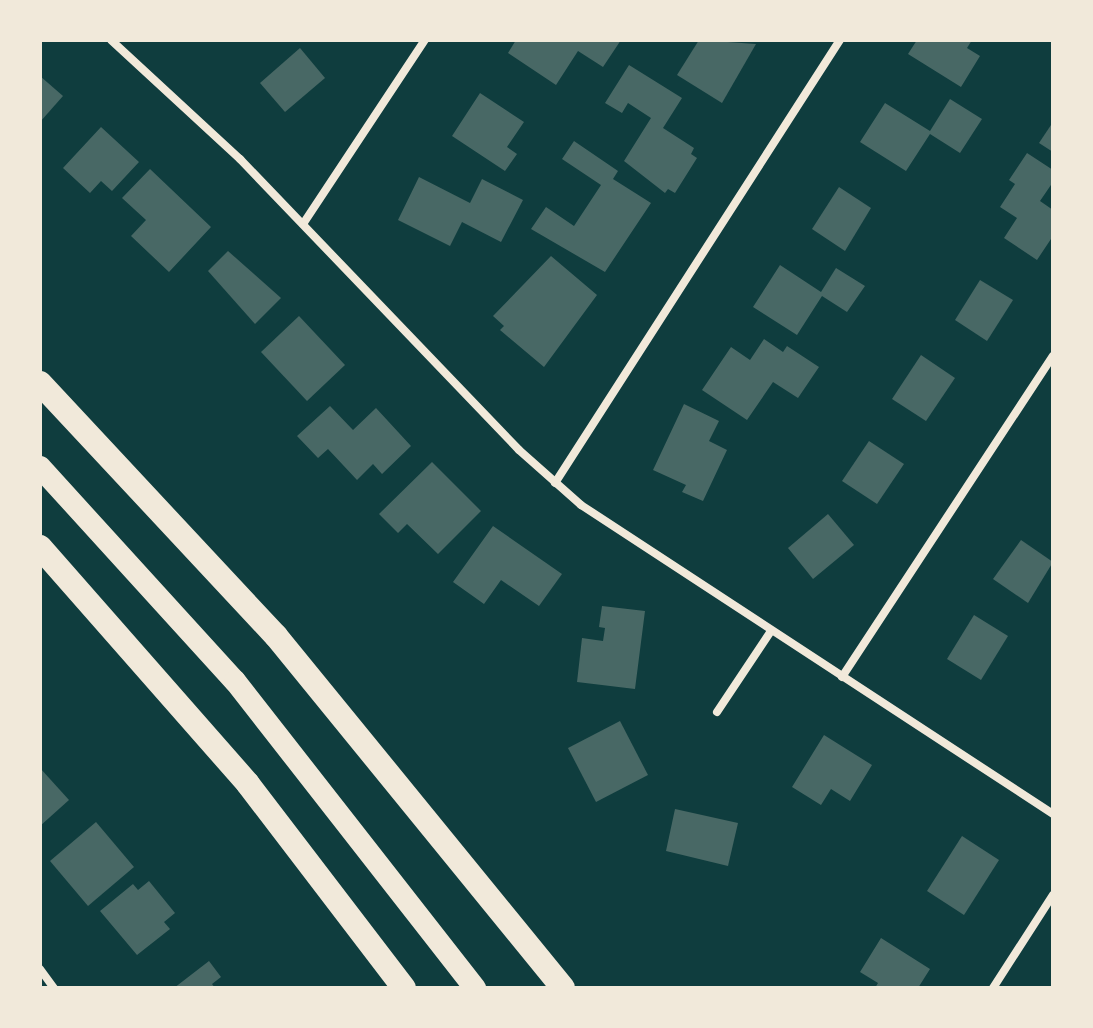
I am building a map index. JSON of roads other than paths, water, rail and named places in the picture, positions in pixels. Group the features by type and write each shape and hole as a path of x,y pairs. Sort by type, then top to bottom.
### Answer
{"highway":[{"path":"40,383 305,669 563,988"},
{"path":"40,467 235,681 475,988"},
{"path":"40,547 248,784 404,988"}],"street":[{"path":"111,40 303,224 555,483 604,522 1053,814"},
{"path":"303,224 425,40"},
{"path":"555,483 840,40"},
{"path":"842,677 1053,356"},
{"path":"717,712 771,631"},
{"path":"993,988 1053,895"},
{"path":"40,969 54,988"}]}
